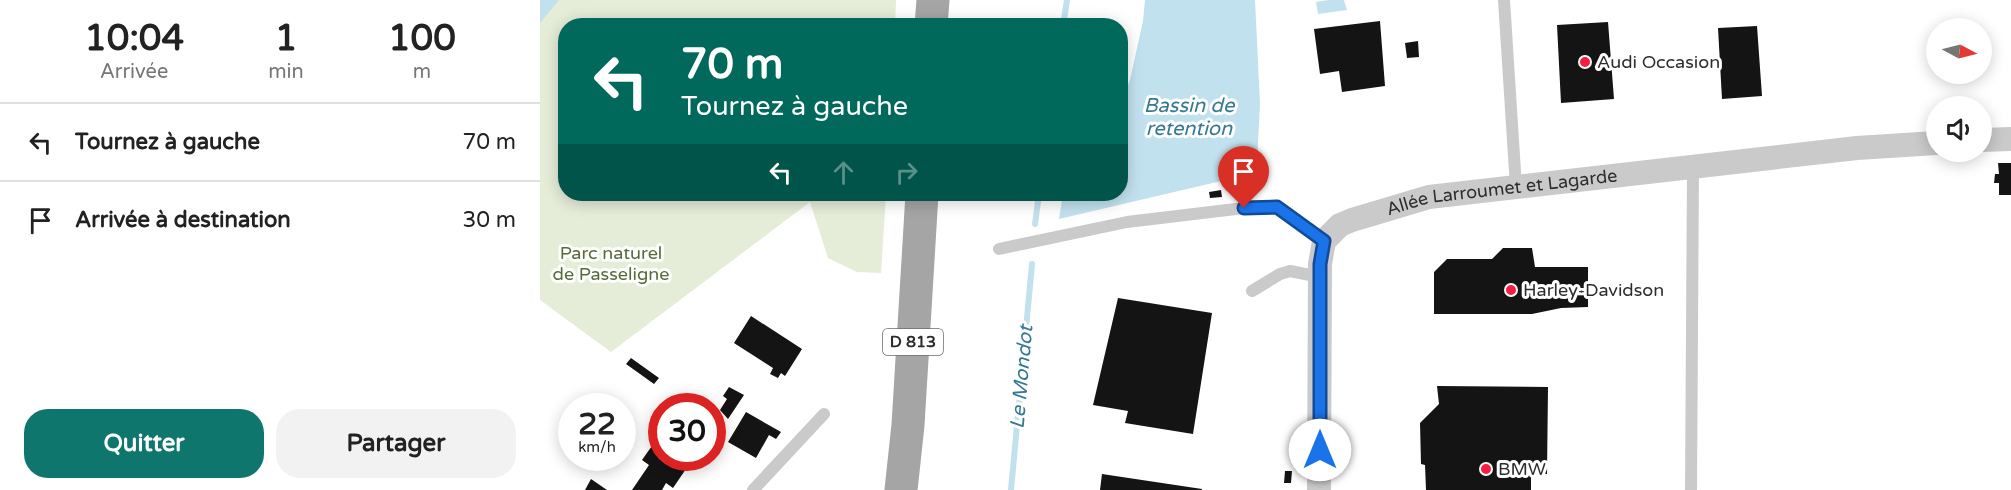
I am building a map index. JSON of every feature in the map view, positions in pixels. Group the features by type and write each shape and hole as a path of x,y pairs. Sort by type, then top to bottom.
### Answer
{"main road":[{"path":"932,18 933,0"},
{"name":"D 813","path":"901,490 908,425 922,201"}],"street":[{"path":"1992,140 2011,139"},
{"name":"Allée Larroumet et Lagarde","path":"1324,241 1340,225 1429,197 1857,148 1926,144"},
{"path":"1319,490 1320,264 1324,241"}],"lane":[{"path":"1504,0 1516,187"},
{"path":"1691,490 1693,168"},
{"path":"1004,248 1127,222 1244,208 1277,207 1324,241"},
{"path":"1252,291 1280,274 1290,271 1320,277"},
{"path":"753,490 824,414"}],"green space":[{"name":"Parc naturel de Passeligne","path":"540,0 896,0 895,18 558,18 558,201 886,201 881,273 857,272 828,258 810,202 611,352 540,300"}],"water":[{"path":"540,0 559,0 540,23"},
{"name":"Bassin de retention","path":"1145,0 1255,0 1260,103 1257,162 1234,178 1059,219 1062,201 1128,201 1128,85 1143,21"},
{"path":"1344,0 1347,10 1318,14 1316,2"}],"building":[{"path":"1380,21 1385,86 1342,92 1339,71 1320,74 1314,29"},
{"name":"Audi Occasion","path":"1608,22 1614,99 1561,103 1557,25"},
{"path":"1757,26 1762,96 1722,99 1718,28"},
{"path":"1418,41 1419,57 1407,58 1405,43"},
{"path":"1998,163 2011,163 2011,195 1999,195 1999,183 1994,183 1995,174 1999,174"},
{"path":"1221,190 1222,197 1210,198 1209,192"},
{"name":"Harley-Davidson","path":"1503,248 1532,248 1535,267 1588,267 1588,307 1561,308 1532,314 1434,314 1434,272 1447,259 1492,259"},
{"path":"1118,298 1212,313 1193,434 1125,423 1128,411 1093,405"},
{"path":"751,316 802,349 785,376 781,373 778,378 770,374 773,368 734,343"},
{"path":"631,358 659,378 654,384 626,364"},
{"path":"1437,386 1548,387 1547,474 1531,474 1531,490 1426,490 1425,465 1421,464 1420,423 1439,404"},
{"path":"729,387 744,395 728,419 726,417 725,393"},
{"path":"746,412 781,432 776,439 769,435 756,458 728,442"},
{"path":"648,452 648,464 642,460"},
{"path":"648,466 648,471 685,471 673,488 666,483 662,490 632,490"},
{"path":"1285,471 1292,471 1291,483 1284,483"},
{"path":"1102,474 1202,489 1202,490 1100,490"},
{"path":"591,479 607,490 585,490"}],"waterway":[{"path":"1064,18 1067,0"},
{"path":"1035,224 1038,201"},
{"name":"Le Mondot","path":"1011,490 1032,264"}],"place":[{"name":"Audi Occasion","path":"1585,62"},
{"name":"Harley-Davidson","path":"1511,290"},
{"name":"BMW","path":"1486,469"}],"route":[{"path":"1244,208 1277,207 1324,241 1320,264 1320,450"}]}
